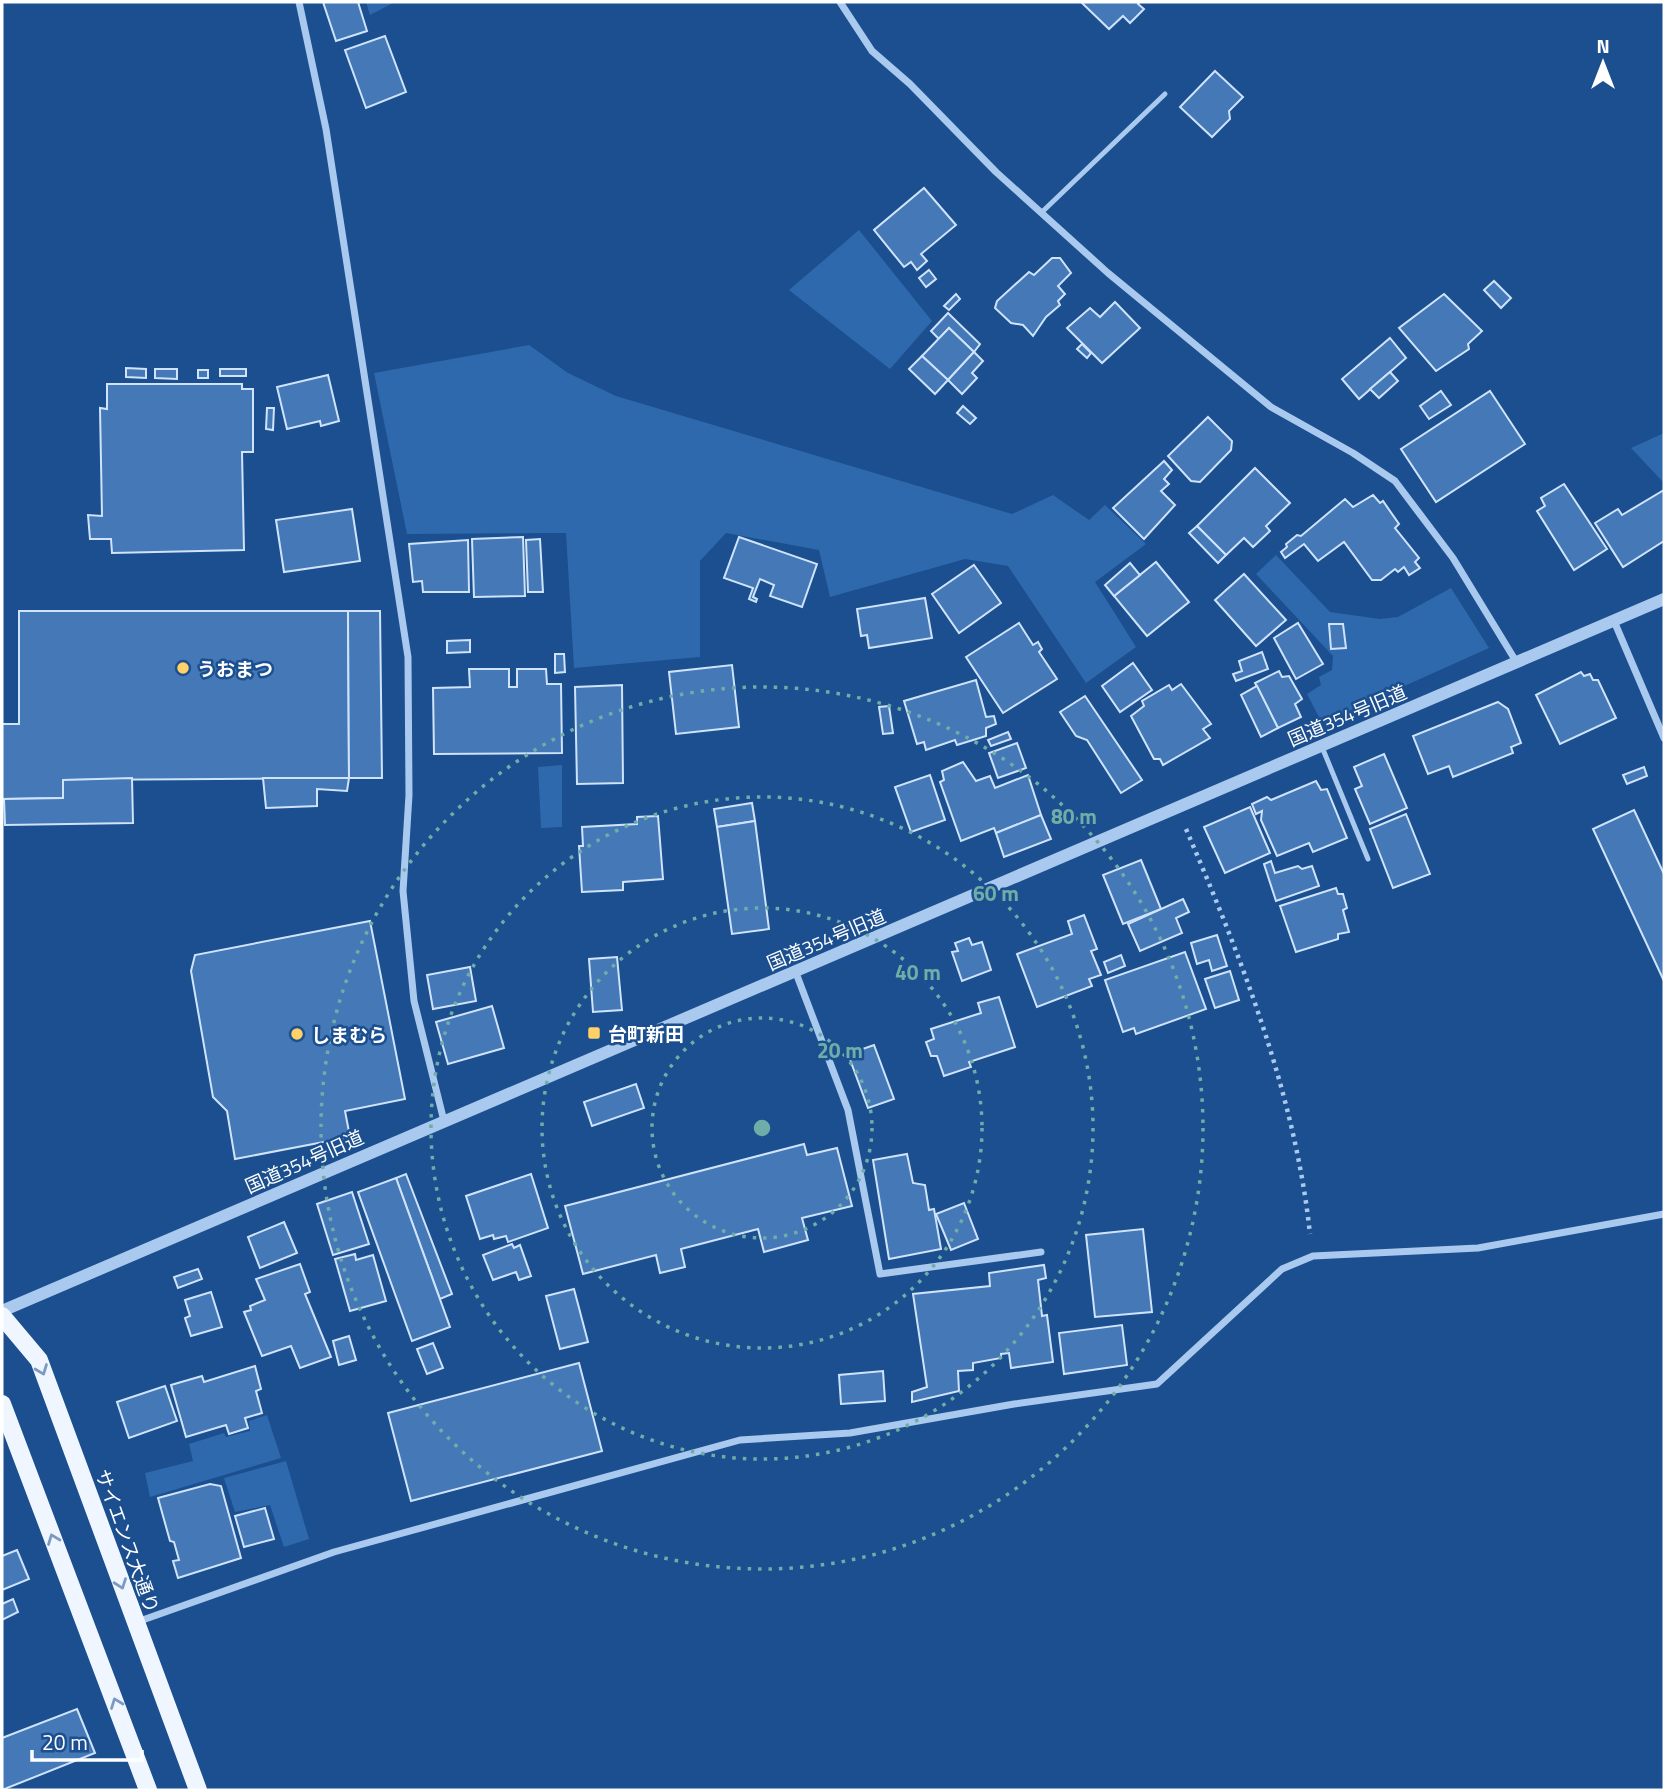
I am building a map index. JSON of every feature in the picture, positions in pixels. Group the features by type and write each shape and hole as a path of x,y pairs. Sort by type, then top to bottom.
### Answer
{"main road":[{"name":"サイエンス大通り","path":"2,1316 38,1360 198,1790"},
{"path":"2,1404 148,1790"}],"street":[{"path":"299,2 326,129 408,657 409,795 403,891 414,1001 444,1121"},
{"path":"840,2 872,51 1041,213 1188,341 1271,407 1353,453 1395,481 1452,558 1517,663"},
{"name":"国道354号旧道","path":"2,1311 1664,599"},
{"path":"1614,621 1664,738"},
{"path":"796,973 848,1110 880,1274 1041,1252"},
{"path":"136,1623 165,1610 334,1552 740,1440 850,1433 1014,1404 1157,1384 1282,1269 1313,1256 1478,1248 1664,1214"}],"lane":[{"path":"1041,213 1165,94"},
{"path":"1322,747 1368,859"}],"path":[{"path":"1177,809 1222,916 1275,1070 1305,1182 1313,1256"}],"shaded area":[{"path":"366,2 395,2 370,15"},
{"path":"859,230 932,321 890,369 789,290"},
{"path":"529,345 568,373 616,396 1012,514 1053,495 1089,520 1105,505 1146,544 1095,582 1136,647 1086,683 1008,566 965,559 830,597 819,550 726,533 700,561 700,657 574,668 566,533 407,534 374,373"},
{"path":"1664,433 1664,483 1631,448"},
{"path":"1276,555 1330,612 1380,619 1398,617 1451,588 1489,648 1322,723 1307,694 1321,685 1319,677 1332,670 1333,656 1256,574"},
{"path":"562,765 562,827 541,828 538,767"},
{"path":"267,1415 281,1458 150,1497 145,1473 193,1461 189,1444 224,1433 226,1437 250,1431 249,1421"},
{"path":"286,1461 309,1539 284,1547 270,1505 235,1512 224,1478"}],"building":[{"path":"323,2 358,2 367,31 336,41"},
{"path":"1081,2 1140,2 1138,4 1144,9 1130,23 1123,16 1109,29"},
{"path":"385,36 406,92 366,108 345,50"},
{"path":"1215,71 1243,97 1229,111 1230,119 1212,137 1180,107"},
{"path":"924,188 956,225 921,254 927,261 917,270 911,262 904,267 874,230"},
{"path":"1052,258 1060,258 1071,273 1058,286 1065,294 1058,301 1060,305 1046,317 1033,336 1023,325 1011,323 995,308 997,301 1029,272 1034,275"},
{"path":"929,270 936,279 926,287 919,278"},
{"path":"1494,281 1511,298 1501,308 1484,290"},
{"path":"956,294 960,299 949,310 944,306"},
{"path":"1444,294 1482,331 1468,344 1469,349 1436,371 1399,328"},
{"path":"1115,302 1140,328 1102,363 1067,328 1090,308 1100,317"},
{"path":"948,313 980,344 974,352 949,328 939,339 931,331"},
{"path":"949,328 974,352 948,380 922,356"},
{"path":"1390,338 1406,358 1359,399 1342,379"},
{"path":"1082,344 1091,353 1087,358 1077,349"},
{"path":"974,352 983,361 972,373 977,378 962,394 948,380"},
{"path":"922,356 948,380 935,394 909,369"},
{"path":"126,368 146,369 146,378 126,377"},
{"path":"155,369 177,369 177,379 155,378"},
{"path":"220,369 246,369 246,376 220,376"},
{"path":"198,370 208,370 208,378 198,378"},
{"path":"1390,372 1398,381 1379,398 1370,389"},
{"path":"328,375 339,421 321,426 320,421 287,429 277,387"},
{"path":"107,384 242,384 242,389 253,389 253,452 242,452 244,550 112,553 111,539 90,539 88,515 102,516 100,408 107,409"},
{"path":"1441,391 1451,405 1429,419 1420,406"},
{"path":"1490,391 1525,444 1436,502 1401,449"},
{"path":"963,406 976,418 970,424 957,413"},
{"path":"267,408 274,408 273,430 266,429"},
{"path":"1208,417 1232,441 1231,450 1200,482 1191,481 1168,456"},
{"path":"1164,461 1172,470 1164,479 1169,484 1161,491 1175,505 1144,539 1113,508"},
{"path":"1255,468 1290,503 1266,526 1270,531 1253,547 1244,538 1226,555 1197,526"},
{"path":"1564,484 1607,549 1574,570 1537,511 1545,506 1541,498"},
{"path":"1664,490 1664,541 1623,567 1595,523 1618,509 1622,515"},
{"path":"1373,495 1380,503 1383,501 1399,524 1395,528 1419,558 1415,562 1420,568 1409,575 1404,567 1398,572 1395,569 1381,580 1372,580 1344,542 1318,561 1304,544 1285,558 1281,552 1287,547 1286,544 1297,535 1301,536 1345,499 1353,507"},
{"path":"352,509 360,561 284,572 276,520"},
{"path":"1197,526 1226,555 1218,563 1189,533"},
{"path":"523,537 525,596 474,597 472,539"},
{"path":"739,537 817,564 802,607 770,596 774,585 760,579 753,597 757,599 756,602 749,599 753,588 724,578"},
{"path":"540,539 543,592 528,592 526,540"},
{"path":"468,540 469,592 423,592 422,581 413,582 409,544"},
{"path":"1156,562 1189,602 1147,636 1114,596"},
{"path":"1130,563 1140,575 1114,596 1105,585"},
{"path":"974,565 1001,603 959,633 932,594"},
{"path":"1244,574 1286,620 1256,646 1215,600"},
{"path":"925,598 932,638 869,648 867,635 861,636 857,609"},
{"name":"うおまつ","path":"19,611 348,611 349,778 63,780 63,798 2,799 2,724 19,724"},
{"path":"348,611 380,611 382,778 349,778"},
{"path":"1019,623 1033,645 1038,642 1042,649 1039,652 1057,679 1003,713 966,657"},
{"path":"1298,623 1323,664 1296,679 1274,638"},
{"path":"1329,624 1343,624 1346,648 1331,649"},
{"path":"470,640 470,652 447,653 447,641"},
{"path":"1262,652 1268,669 1236,681 1233,674 1242,671 1239,661"},
{"path":"555,654 564,654 565,672 555,673"},
{"path":"1133,663 1152,690 1120,712 1102,686"},
{"path":"732,665 739,727 676,734 669,672"},
{"path":"469,669 509,669 509,687 517,687 517,669 546,669 547,684 561,684 562,753 434,754 433,688 470,687"},
{"path":"1279,671 1282,677 1289,676 1302,699 1295,704 1301,717 1278,728 1255,683"},
{"path":"1581,672 1584,676 1590,674 1593,680 1598,680 1616,718 1560,744 1536,695"},
{"path":"976,680 986,717 994,716 996,724 986,728 986,736 957,745 955,740 926,750 924,742 917,744 904,701"},
{"path":"1181,684 1211,724 1203,729 1210,738 1163,765 1160,759 1154,759 1131,716 1144,706 1142,701 1169,685 1172,690"},
{"path":"622,685 623,783 577,784 575,687"},
{"path":"1257,686 1278,728 1261,737 1241,695"},
{"path":"1085,696 1142,780 1121,793 1087,740 1076,736 1060,712"},
{"path":"1498,702 1508,709 1521,743 1511,747 1513,753 1453,777 1449,766 1428,774 1413,736"},
{"path":"889,706 893,733 883,734 879,707"},
{"path":"1008,732 1011,739 991,746 988,740"},
{"path":"1017,743 1026,768 998,778 989,753"},
{"path":"1384,754 1407,808 1370,824 1355,789 1362,786 1354,767"},
{"path":"963,762 976,781 990,776 995,788 1028,775 1041,815 996,833 994,828 961,841 940,782 944,780 942,771"},
{"path":"1644,767 1647,776 1627,784 1623,775"},
{"path":"930,775 945,820 911,832 895,787"},
{"path":"132,778 133,823 5,825 4,799 63,798 63,780"},
{"path":"263,778 349,778 347,791 317,789 317,806 266,808"},
{"path":"1316,781 1321,790 1327,789 1347,838 1313,852 1309,843 1277,856 1261,820 1262,811 1256,814 1252,804 1267,797 1271,800"},
{"path":"752,803 755,821 717,827 714,809"},
{"path":"1250,807 1270,853 1225,873 1204,827"},
{"path":"1634,810 1664,874 1664,981 1593,829"},
{"path":"1406,814 1430,874 1393,888 1370,829"},
{"path":"1041,815 1051,839 1004,857 996,833"},
{"path":"658,816 663,879 623,882 623,890 582,892 579,846 583,846 582,827 637,824 637,817"},
{"path":"755,821 769,929 732,934 717,827"},
{"path":"1141,860 1161,909 1123,924 1103,875"},
{"path":"1271,861 1275,873 1298,866 1302,869 1312,866 1319,886 1276,901 1264,864"},
{"path":"1336,888 1338,894 1343,894 1347,908 1343,910 1349,932 1338,934 1338,939 1296,952 1280,906"},
{"path":"1183,899 1189,912 1176,918 1182,933 1140,951 1128,924"},
{"path":"1084,915 1097,949 1091,951 1101,975 1089,979 1092,986 1037,1007 1017,954 1072,934 1068,921"},
{"name":"しまむら","path":"370,921 405,1099 345,1111 350,1137 235,1159 227,1111 213,1097 191,971 195,955"},
{"path":"1217,935 1227,966 1212,971 1209,960 1197,964 1191,943"},
{"path":"969,938 972,945 982,942 991,970 962,981 952,952 958,951 955,943"},
{"path":"1185,952 1206,1009 1136,1034 1134,1028 1123,1032 1105,980"},
{"path":"1121,955 1125,966 1108,973 1104,962"},
{"path":"617,957 622,1010 593,1012 589,959"},
{"path":"470,967 476,1001 433,1009 427,975"},
{"path":"1230,971 1239,1000 1215,1008 1205,979"},
{"path":"999,997 1015,1047 969,1062 971,1067 944,1076 937,1056 931,1056 926,1042 934,1039 931,1029 981,1013 978,1003"},
{"path":"492,1006 504,1048 448,1064 436,1022"},
{"path":"874,1045 894,1099 868,1108 848,1054"},
{"path":"636,1084 644,1108 592,1126 584,1102"},
{"path":"804,1144 807,1155 837,1148 852,1206 802,1218 808,1240 764,1252 758,1229 681,1249 685,1267 660,1273 656,1255 583,1274 565,1206"},
{"path":"907,1154 913,1183 925,1185 929,1210 934,1209 941,1249 889,1259 873,1160"},
{"path":"406,1174 452,1294 440,1299 396,1178"},
{"path":"531,1174 548,1228 508,1242 506,1236 494,1239 493,1235 480,1239 466,1196"},
{"path":"396,1178 450,1327 412,1341 358,1192"},
{"path":"352,1192 369,1244 333,1255 317,1204"},
{"path":"964,1203 978,1239 951,1250 936,1214"},
{"path":"284,1222 297,1253 260,1268 248,1237"},
{"path":"1143,1229 1152,1312 1095,1317 1086,1235"},
{"path":"512,1244 514,1248 520,1245 531,1276 519,1280 516,1272 493,1280 483,1255"},
{"path":"355,1254 356,1260 373,1255 386,1301 350,1311 335,1259"},
{"path":"300,1264 310,1292 305,1294 331,1357 300,1368 291,1346 262,1356 244,1312 251,1310 250,1306 265,1300 256,1279"},
{"path":"1044,1265 1046,1278 1038,1280 1042,1316 1047,1315 1053,1362 1011,1368 1009,1353 1001,1354 1001,1358 973,1363 973,1370 958,1371 959,1391 912,1402 912,1392 927,1387 913,1294 990,1286 989,1273"},
{"path":"198,1269 202,1279 178,1288 174,1277"},
{"path":"574,1289 588,1342 560,1349 546,1296"},
{"path":"211,1292 222,1327 191,1336 185,1318 190,1316 185,1300"},
{"path":"1122,1325 1127,1365 1064,1374 1059,1333"},
{"path":"349,1336 356,1360 339,1365 333,1341"},
{"path":"433,1343 443,1368 427,1374 417,1349"},
{"path":"579,1363 602,1451 411,1501 388,1413"},
{"path":"255,1366 261,1389 256,1391 262,1413 245,1418 248,1428 229,1434 226,1425 186,1437 171,1385 202,1376 204,1382"},
{"path":"883,1371 885,1401 841,1404 839,1375"},
{"path":"165,1386 177,1421 129,1438 117,1402"},
{"path":"210,1484 221,1486 241,1558 178,1578 173,1561 179,1560 174,1542 170,1541 158,1498"},
{"path":"265,1508 274,1539 244,1547 235,1516"},
{"path":"17,1550 29,1579 2,1590 2,1556"},
{"path":"13,1599 18,1612 2,1620 2,1604"},
{"path":"77,1709 95,1753 2,1790 2,1738"}],"place":[{"name":"うおまつ","path":"183,668"},
{"name":"台町新田","path":"594,1033"},
{"name":"しまむら","path":"297,1034"}]}
